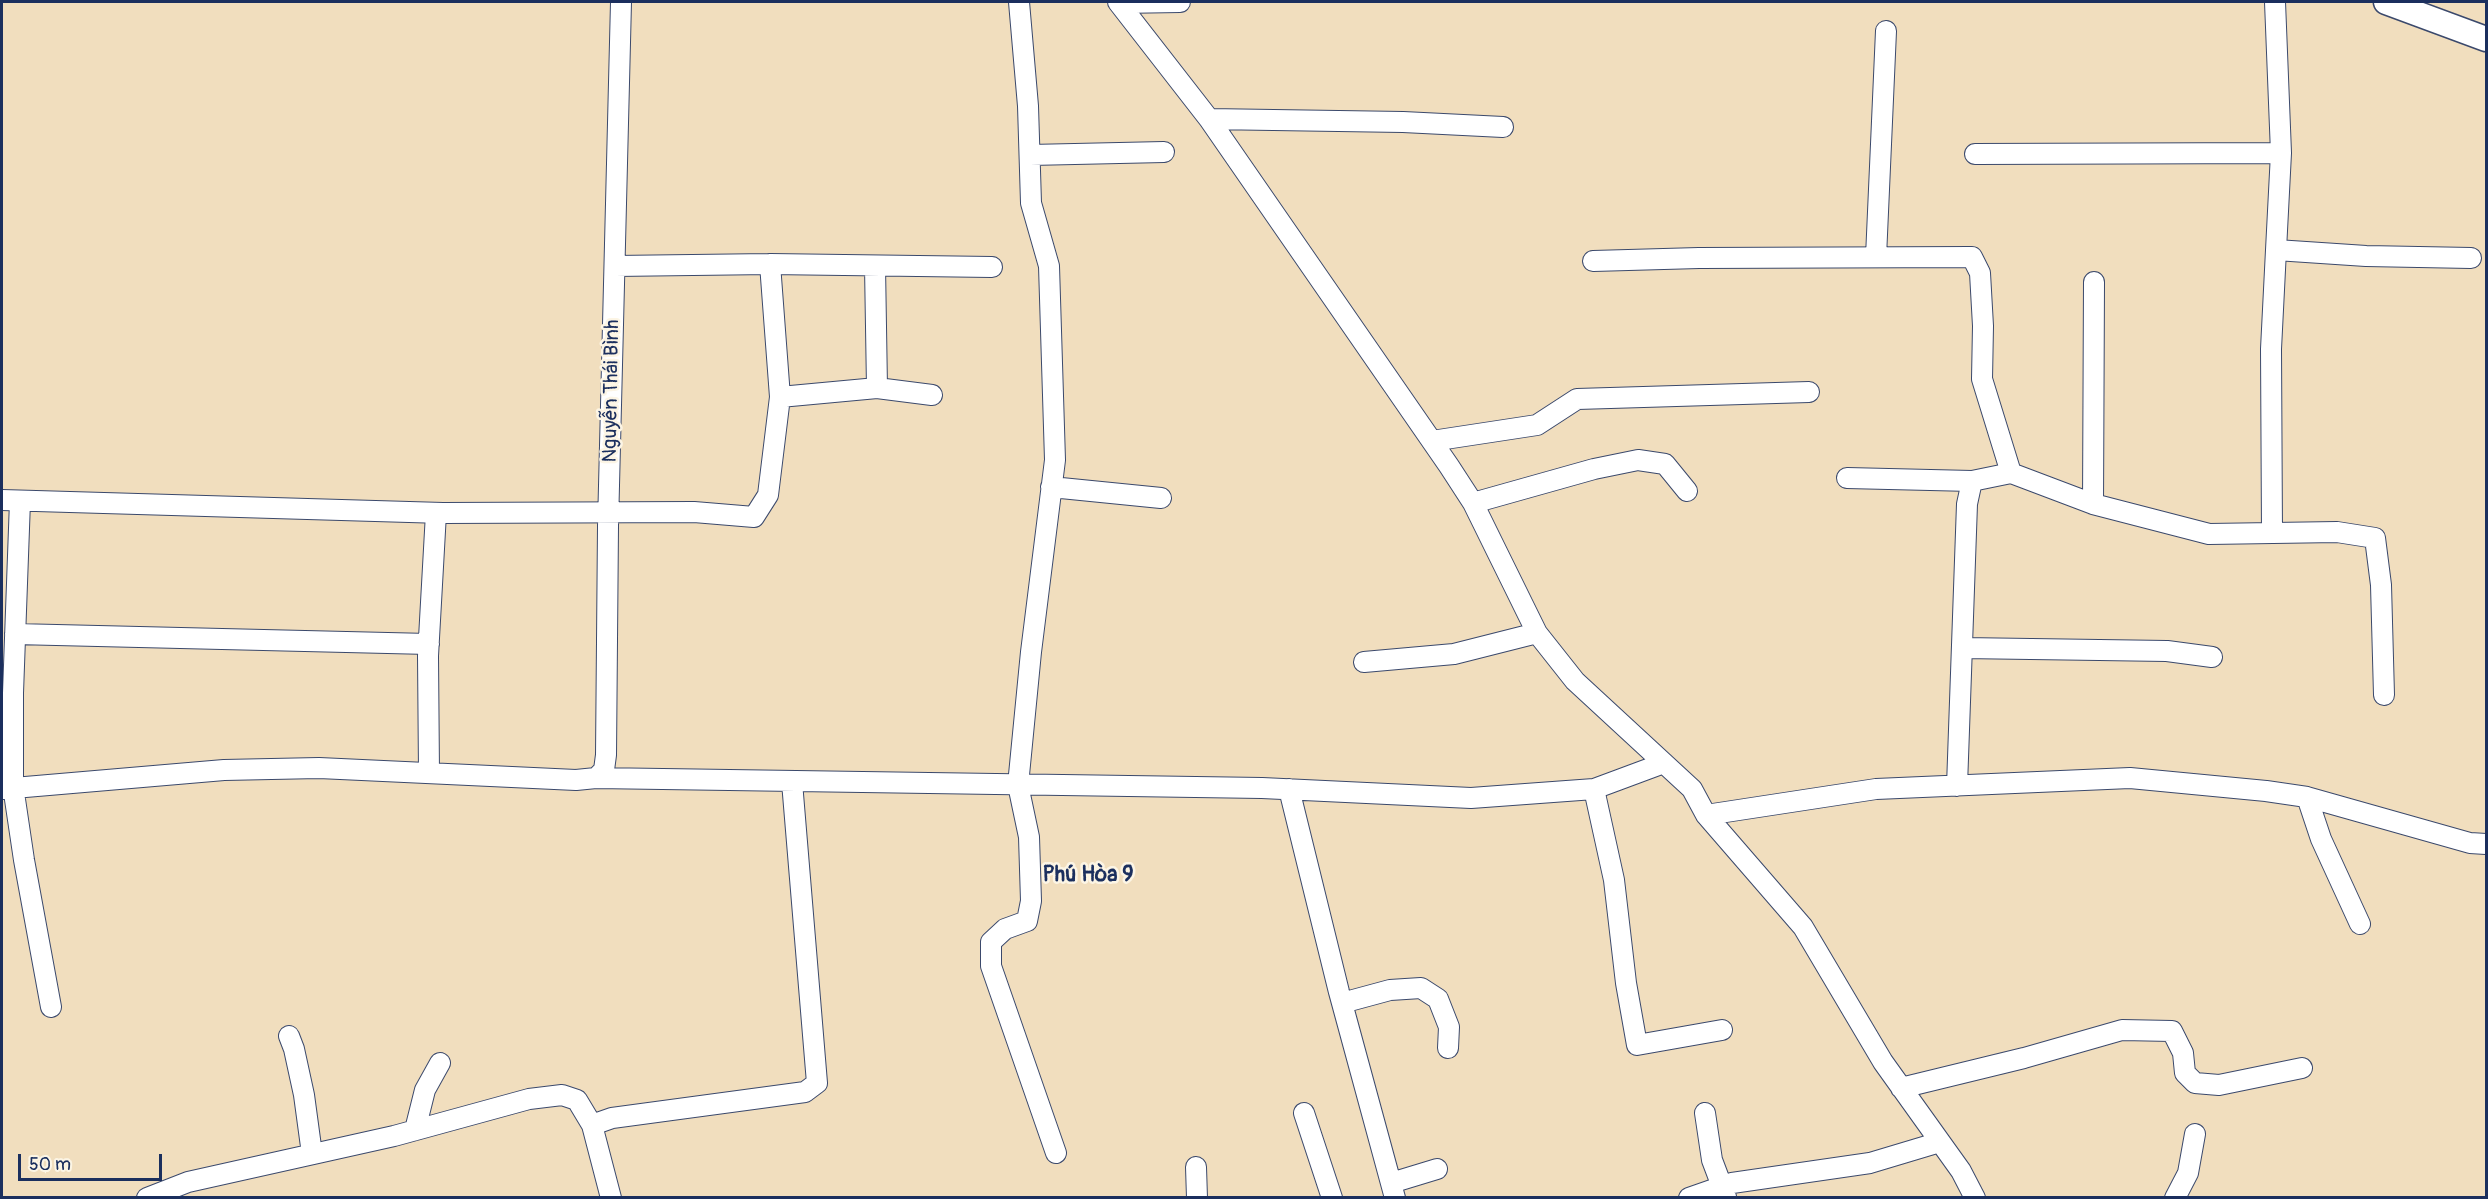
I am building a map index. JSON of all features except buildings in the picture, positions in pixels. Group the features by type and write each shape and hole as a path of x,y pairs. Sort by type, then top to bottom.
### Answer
{"main road":[{"path":"2386,2 2487,39"}],"street":[{"name":"Nguyễn Thái Bình","path":"596,778 604,770 606,755 609,513 621,2"},
{"path":"1019,2 1030,154 1031,202 1049,267 1054,460 1018,785 1029,837 1031,901 1027,921 1005,929 991,942 991,966 1056,1153"},
{"path":"1118,2 1180,2"},
{"path":"1118,2 1209,119 1432,441 1473,503 1537,633 1575,681 1692,789 1706,815 1803,927 1883,1062 1961,1171 1975,1197"},
{"path":"2272,533 2271,350 2281,153 2276,2"},
{"path":"1876,257 1886,31"},
{"path":"1209,119 1403,122 1503,127"},
{"path":"1030,154 1164,152"},
{"path":"1975,154 2281,153"},
{"path":"2276,250 2366,256 2471,258"},
{"path":"1593,261 1972,257 1980,273 1983,326 1982,380 2011,473"},
{"path":"615,266 770,264 992,267"},
{"path":"51,1007 24,860 8,788 15,634 11,500 436,513 694,512 754,517 768,495 780,397 770,264"},
{"path":"875,266 877,388"},
{"path":"2093,504 2094,282"},
{"path":"780,397 877,388 932,394"},
{"path":"1432,441 1538,425 1581,398 1809,392"},
{"path":"1473,503 1594,469 1638,460 1665,464 1688,491"},
{"path":"1846,478 1972,481 2011,473 2093,504 2209,534 2337,532 2375,538 2381,585 2384,695"},
{"path":"1957,786 1967,504 1972,481"},
{"path":"1051,488 1161,498"},
{"path":"429,773 429,644 436,513"},
{"path":"1364,662 1454,654 1537,633"},
{"path":"15,634 429,644"},
{"path":"1963,648 2167,651 2212,657"},
{"path":"8,788 224,770 319,768 576,780 596,778 1289,789 1471,798 1594,789 1664,763"},
{"path":"1706,815 1876,789 2130,778 2307,797 2470,843 2487,844"},
{"path":"592,1125 612,1118 804,1092 817,1083 792,782"},
{"path":"1289,789 1342,1003 1393,1190 1437,1169"},
{"path":"1594,789 1614,880 1626,983 1637,1045 1722,1030"},
{"path":"2307,797 2321,839 2360,924"},
{"path":"1342,1003 1390,990 1420,988 1438,999 1449,1027 1448,1048"},
{"path":"1901,1088 2024,1058 2122,1030 2172,1030 2183,1053 2185,1073 2195,1083 2219,1085 2302,1068"},
{"path":"289,1036 304,1095 312,1154"},
{"path":"415,1130 425,1090 440,1063"},
{"path":"147,1197 188,1182 415,1130 529,1099 562,1095 577,1100 592,1125 611,1197"},
{"path":"1304,1113 1332,1197"},
{"path":"1705,1113 1712,1160 1724,1192"},
{"path":"2175,1197 2188,1173 2194,1134"},
{"path":"1689,1197 1870,1163 1940,1142"},
{"path":"1196,1167 1197,1197"}],"district":[{"name":"Phú Hòa 9","path":"1088,875"}]}
